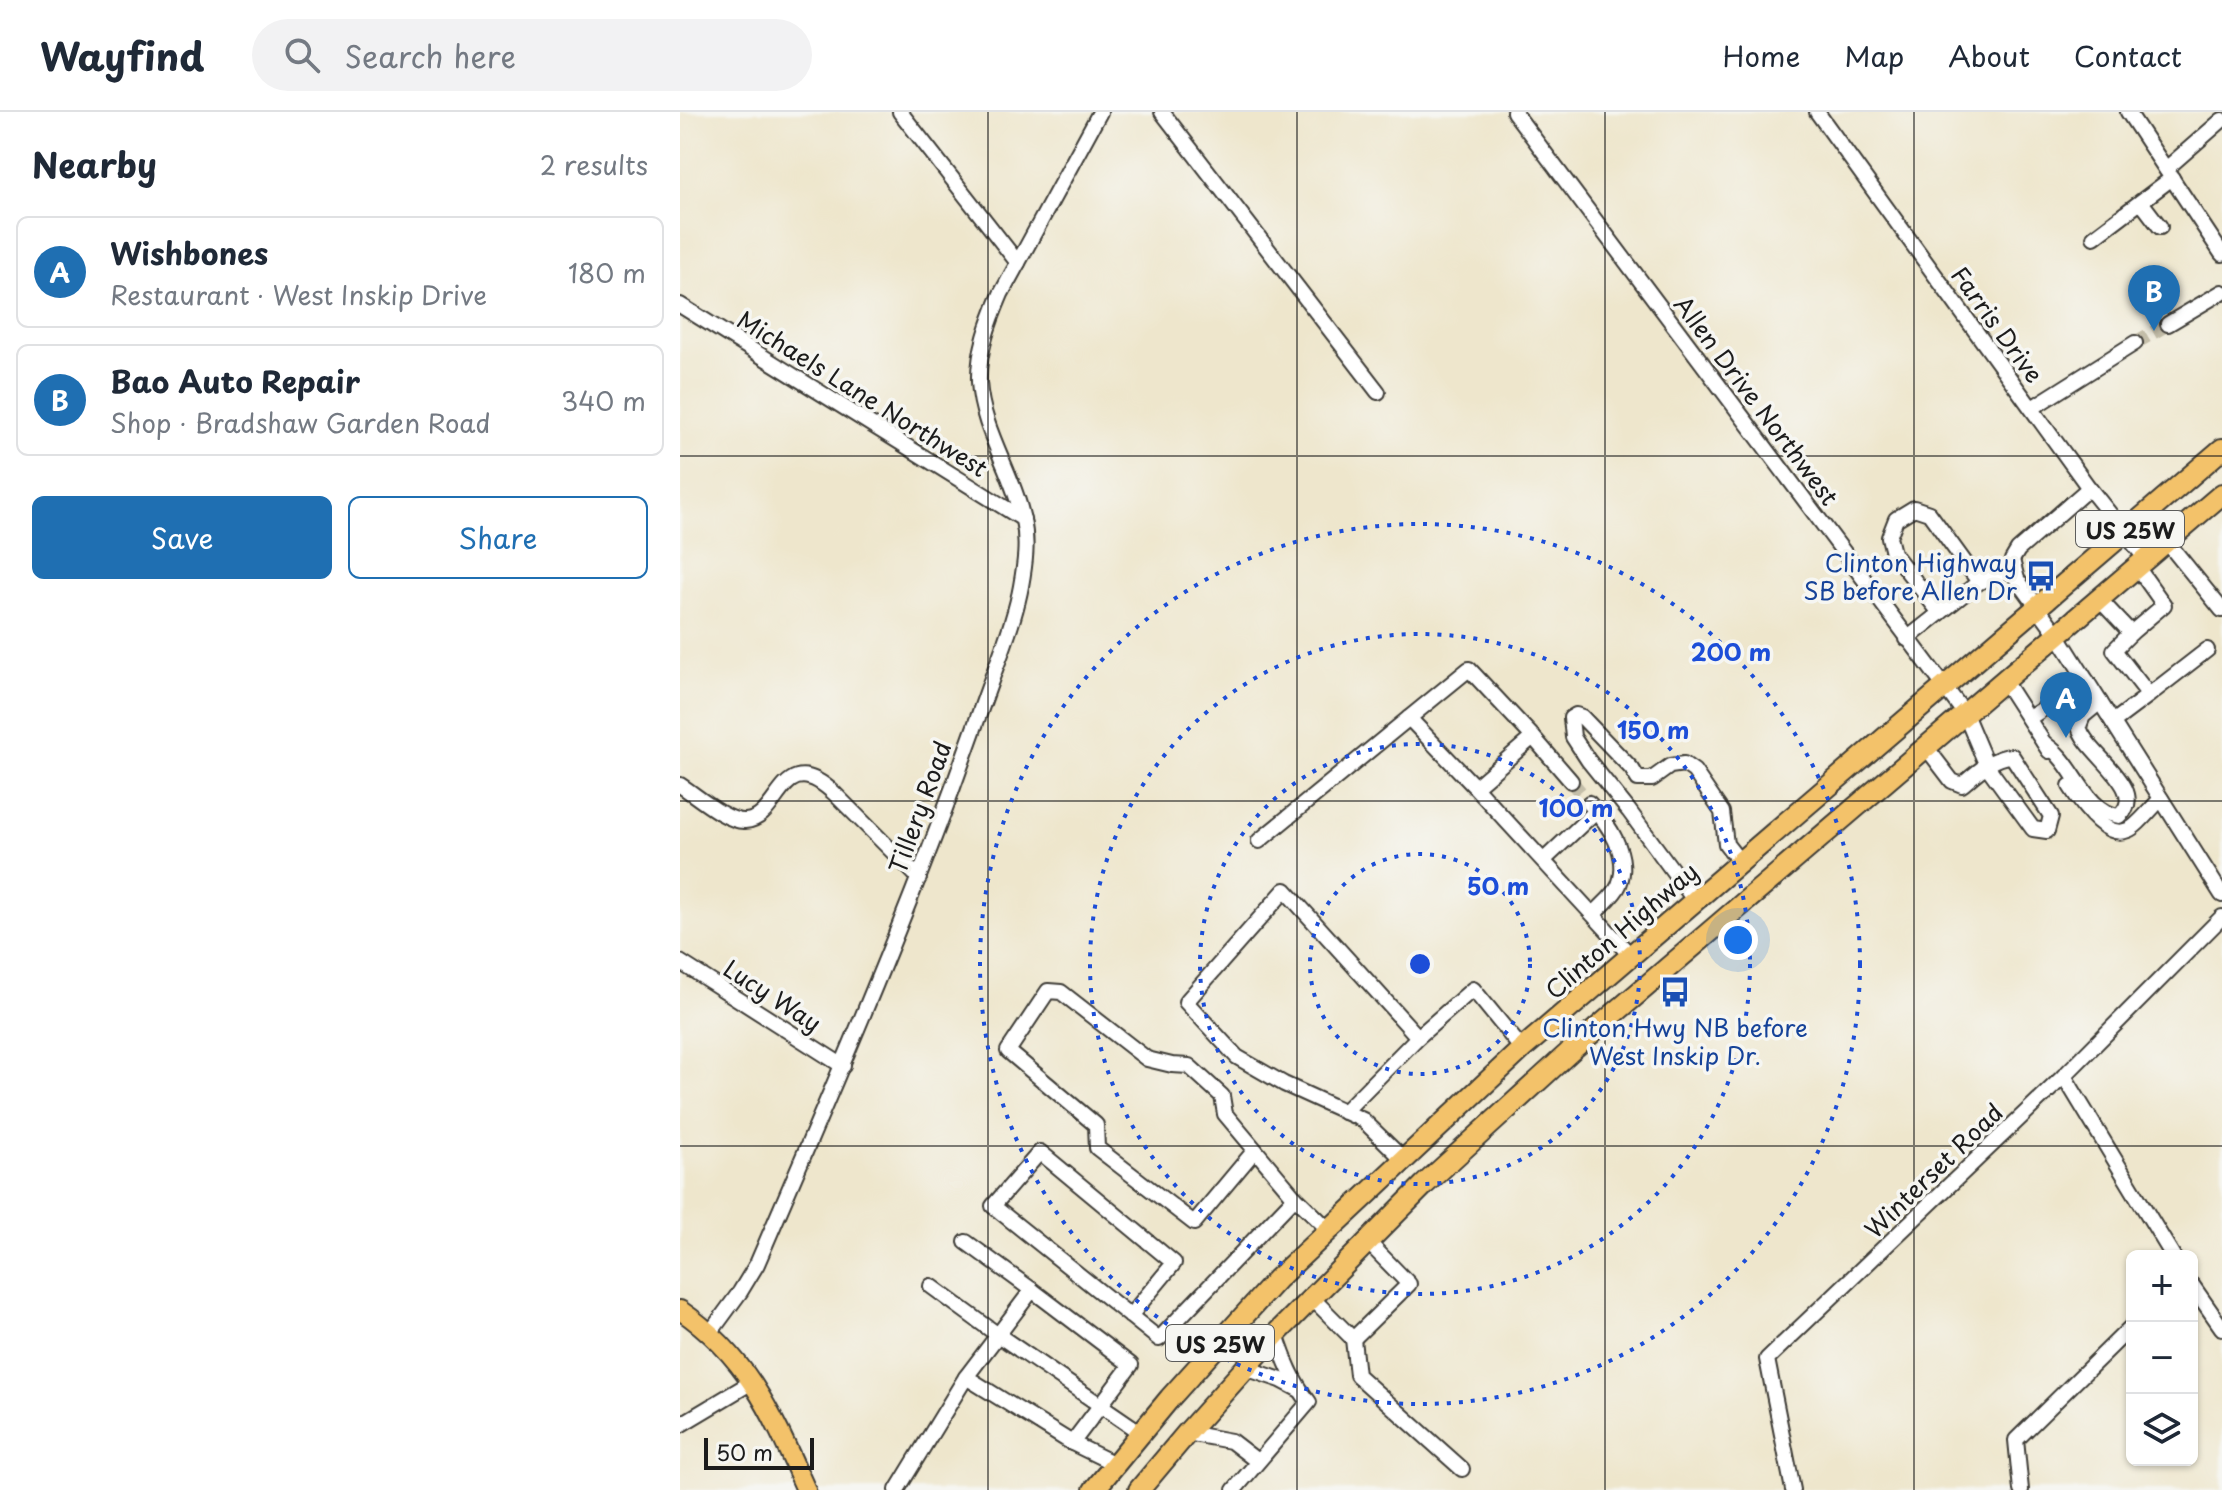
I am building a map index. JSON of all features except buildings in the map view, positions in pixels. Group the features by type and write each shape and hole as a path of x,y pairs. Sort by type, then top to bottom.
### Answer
{"highway":[{"name":"Clinton Highway","path":"1094,1490 1277,1279 1522,1049 2222,449"},
{"name":"US 25W","path":"1139,1490 1311,1297 1509,1107 1585,1038 2057,634 2220,500"},
{"path":"1740,862 1759,889"},
{"path":"1486,1083 1509,1107"},
{"path":"1200,1365 1226,1389"}],"main road":[{"path":"680,1310 731,1353 752,1382 769,1410 806,1490"}],"street":[{"path":"900,112 1018,263"},
{"name":"Tillery Road","path":"710,1333 757,1264 843,1066 919,878 1016,611 1026,540 1015,493 987,423 979,380 983,343 990,318 1100,112"},
{"path":"1162,112 1378,392"},
{"name":"Allen Drive Northwest","path":"1514,112 1965,714 1987,766 2033,829 2047,831 2051,816 2012,756 2004,756 1987,766"},
{"name":"Farris Drive","path":"1817,112 2089,488 2125,533 2164,605 2131,633"},
{"path":"2128,112 2222,254"},
{"path":"2094,237 2141,202 2222,120"},
{"path":"2141,202 2160,227"},
{"path":"2168,324 2222,292"},
{"name":"Michaels Lane Northwest","path":"680,305 1023,519"},
{"path":"2032,408 2135,343"},
{"path":"2089,488 2018,550 2012,560 2013,568 2017,579 2057,634 2222,895"},
{"path":"1940,613 1893,553 1889,537 1896,519 1914,508 1929,513 1979,582"},
{"path":"2167,542 2222,610"},
{"path":"1907,639 1979,582 2013,568"},
{"path":"2099,599 2131,633 2114,650 2149,695"},
{"path":"2113,722 2207,650"},
{"path":"1259,841 1469,669 1571,781"},
{"path":"2004,681 2077,797 2096,820 2118,832 2126,832 2161,799"},
{"path":"2029,718 2087,681"},
{"path":"2044,743 2059,756 2094,801 2107,813 2119,816 2128,801 2124,787 2080,732 2079,726 2083,716 2100,702"},
{"path":"1695,901 1588,760 1573,737 1571,718 1576,715 1582,717 1638,779 1652,779 1670,766 1684,764 1694,771 1722,812 1726,844 1740,862"},
{"path":"1409,718 1631,956"},
{"path":"1475,787 1533,737"},
{"path":"1926,747 1952,781 1962,785 1987,766"},
{"path":"680,785 721,813 745,821 757,818 785,784 798,777 811,776 822,781 919,878"},
{"path":"1544,860 1592,807 1617,844 1623,869 1619,887 1594,914"},
{"path":"1404,1160 1363,1120 1284,1084 1237,1057 1186,1002 1285,890 1418,1037"},
{"name":"Winterset Road","path":"1793,1490 1767,1359 2064,1076 2222,917"},
{"name":"Lucy Way","path":"680,962 843,1066"},
{"path":"1344,1112 1418,1037 1473,989 1522,1049"},
{"path":"1255,1150 1194,1223 1097,1148 1096,1125 1008,1051 1048,991 1061,992 1147,1059 1189,1066 1222,1096 1225,1114 1295,1197 1329,1230"},
{"path":"2064,1076 2169,1250"},
{"path":"1130,1316 1174,1263 1040,1152 993,1206 1130,1316 1159,1339 1295,1197"},
{"path":"1353,1339 1409,1284 1367,1241"},
{"path":"966,1242 1131,1365 1072,1443"},
{"path":"931,1286 1141,1433"},
{"path":"897,1490 966,1377 1032,1290"},
{"path":"2198,1294 2222,1328"},
{"path":"1311,1297 1353,1339 1357,1375 1462,1469"},
{"path":"2021,1490 2016,1440 2126,1332"},
{"path":"1234,1490 1309,1402 1298,1389 1276,1334"},
{"path":"1245,1368 1298,1389"},
{"path":"966,1377 1072,1443 1115,1464"},
{"path":"680,1425 752,1382"},
{"path":"1187,1433 1231,1441 1257,1461"}],"tunnel":[{"path":"2135,343 2168,324"},
{"path":"1571,781 1589,803"}],"place":[{"name":"Bao Auto Repair","path":"2154,331"},
{"name":"Clinton Highway SB before Allen Dr","path":"2041,576"},
{"name":"Wishbones","path":"2066,738"},
{"name":"Clinton Hwy NB before West Inskip Dr.","path":"1675,992"}]}
